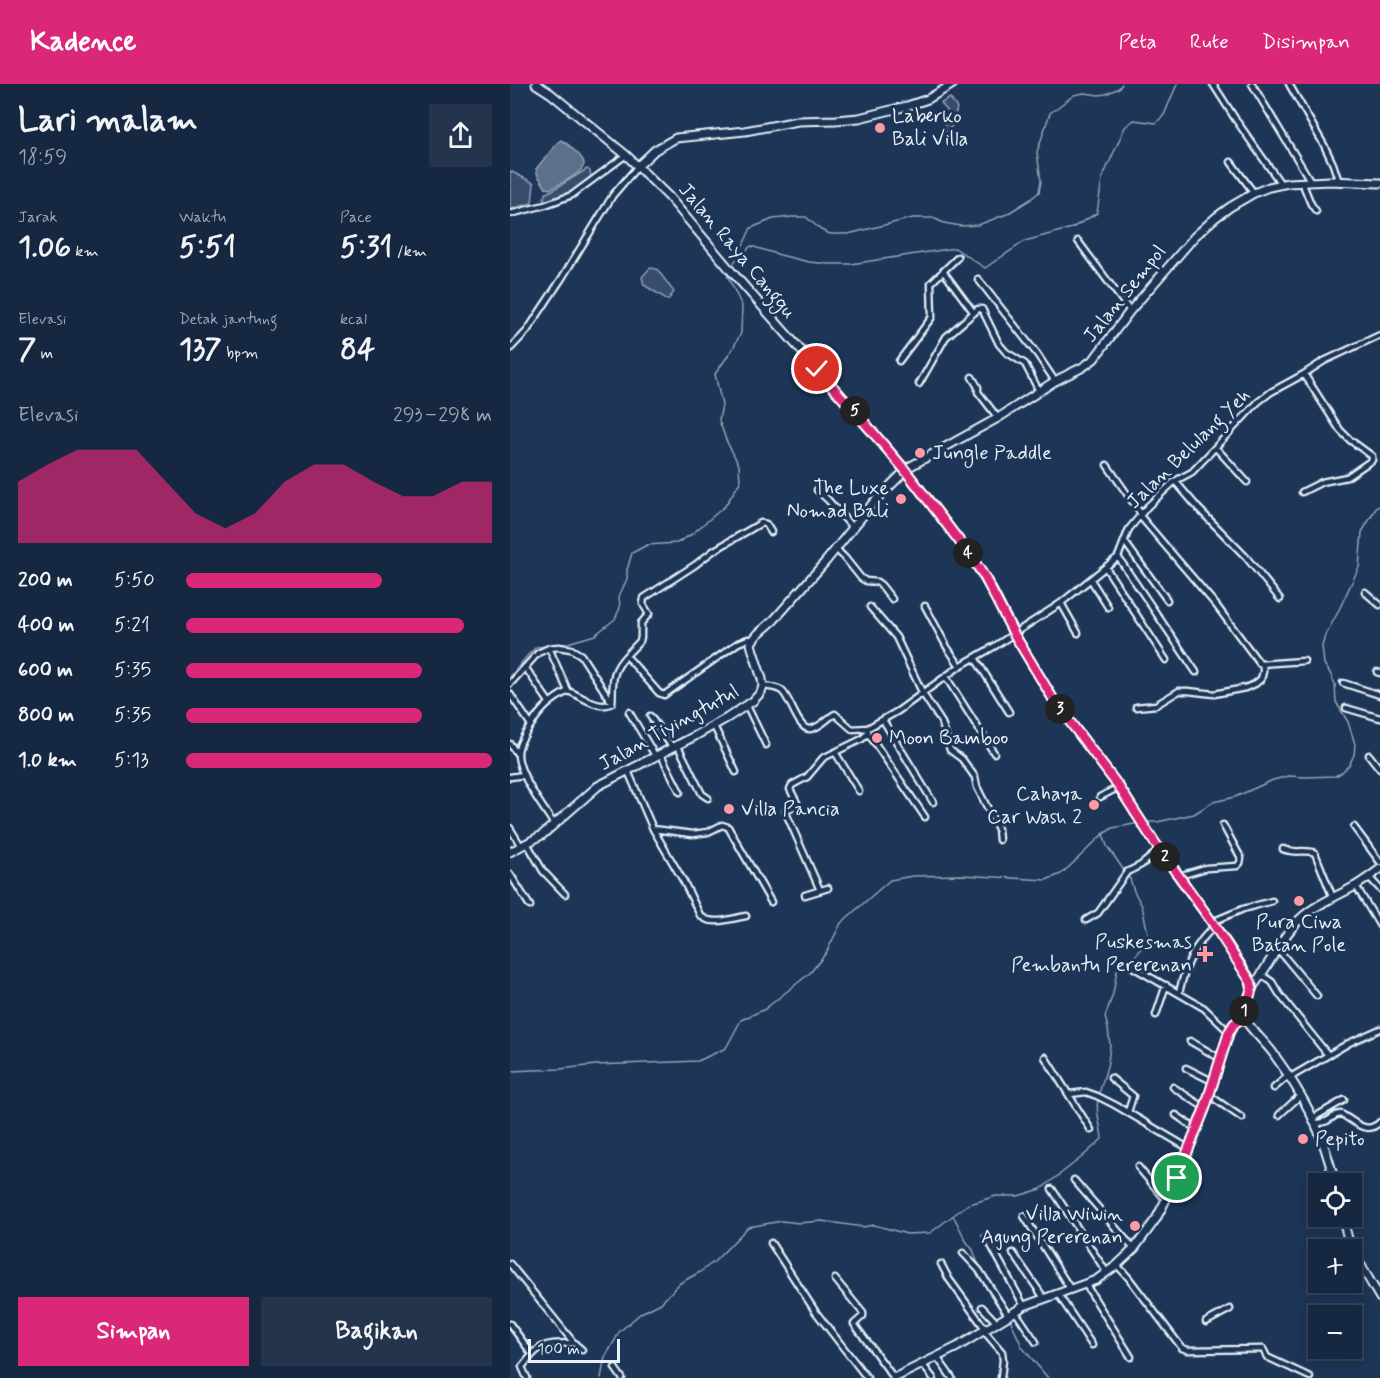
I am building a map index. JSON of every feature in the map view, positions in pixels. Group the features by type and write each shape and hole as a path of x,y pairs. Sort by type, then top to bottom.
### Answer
{"street":[{"name":"Jalan Raya Canggu","path":"536,84 626,155 669,197 905,470 975,562 1014,634 1055,702 1119,787 1248,976 1252,988"},
{"path":"510,349 527,331 613,195 655,150 676,138 745,131 798,121 859,118 928,99 953,84"},
{"path":"1213,84 1281,184"},
{"path":"1252,84 1311,182"},
{"path":"1288,84 1324,145 1339,182"},
{"path":"510,214 572,195 626,155"},
{"path":"1231,162 1254,193"},
{"path":"1302,182 1316,211"},
{"name":"Jalan Sempol","path":"905,470 998,418 1055,381 1083,367 1094,358 1195,236 1230,207 1254,193 1281,184 1380,183"},
{"path":"1078,241 1131,311"},
{"path":"899,361 932,317 931,283 958,257"},
{"path":"943,271 974,313"},
{"path":"978,279 1037,354 1055,381"},
{"path":"919,384 946,337 978,309 982,309 999,344 1006,352 1025,364 1039,391"},
{"name":"Jalan Belulang Yeh","path":"820,890 786,813 786,810 798,805 790,789 792,784 807,777 822,758 862,739 868,730 923,694 960,666 1061,603 1106,568 1118,557 1129,529 1148,506 1175,482 1192,472 1258,402 1271,392 1324,361 1380,335"},
{"path":"1302,492 1322,482 1347,477 1372,460 1372,456 1340,430 1304,374"},
{"path":"972,377 978,387 978,392 998,418"},
{"path":"1216,448 1247,482"},
{"path":"1107,465 1141,515 1216,605 1259,662 1263,664 1304,661"},
{"path":"629,659 659,693 664,695 738,644 748,639 753,640 774,620 852,527 905,470"},
{"path":"1175,482 1246,557 1280,599"},
{"path":"817,490 852,527"},
{"path":"612,703 612,684 616,668 640,640 641,623 649,614 643,604 644,598 713,551 761,523 766,524 771,532"},
{"path":"1125,541 1167,600"},
{"path":"835,548 861,578 877,582 892,599"},
{"path":"1118,557 1196,672"},
{"path":"1106,568 1166,660"},
{"path":"1091,580 1108,607"},
{"path":"1365,592 1380,605"},
{"path":"1061,603 1078,633"},
{"path":"925,606 960,666"},
{"path":"870,607 893,633 923,694 942,723 950,750 962,759 975,777 977,787 998,829 999,840"},
{"name":"Jalan Tiyingtutul","path":"510,852 542,835 598,786 675,747 747,706 761,692 763,686 753,651 753,640"},
{"path":"510,684 538,653 549,648 570,649 581,655 612,703"},
{"path":"549,648 568,691 596,704 607,706 612,703"},
{"path":"975,658 1009,712"},
{"path":"1136,707 1156,705 1179,691 1214,694 1245,688 1261,679 1263,664"},
{"path":"525,667 549,702"},
{"path":"946,677 994,753"},
{"path":"1343,683 1380,695"},
{"path":"763,686 777,688 782,692 799,722 807,729 812,729 835,714 852,729 868,730 925,817"},
{"path":"518,755 520,744 543,708 568,691"},
{"path":"510,694 531,725"},
{"path":"747,706 766,746"},
{"path":"1346,708 1380,718"},
{"path":"629,712 680,792"},
{"path":"650,716 675,747 702,794 708,798"},
{"path":"883,720 933,802"},
{"path":"714,726 736,772"},
{"path":"510,744 518,755 524,775 554,824"},
{"path":"835,752 859,791"},
{"path":"1369,755 1380,769"},
{"path":"628,771 653,829 700,915 704,919 715,921 746,916"},
{"path":"510,777 524,775"},
{"path":"1100,797 1119,787"},
{"path":"653,829 693,834 708,832 722,825 728,827 771,902"},
{"path":"1179,876 1206,868 1237,866 1240,863 1241,858 1223,825"},
{"path":"1354,827 1380,862"},
{"path":"510,828 543,871 565,894"},
{"path":"1283,849 1299,853 1311,851 1316,853 1333,898"},
{"path":"1086,920 1098,913 1127,872 1141,865 1160,850"},
{"path":"835,1280 863,1313 863,1316 854,1324 894,1378 903,1377 1024,1306 1086,1285 1107,1273 1134,1249 1156,1219 1177,1178 1205,1108 1229,1032 1234,1024 1243,1017 1252,988 1293,926 1308,912 1356,886 1380,869"},
{"path":"510,874 530,906"},
{"path":"1369,877 1380,889"},
{"path":"1356,886 1380,926"},
{"path":"805,895 828,888"},
{"path":"1179,993 1184,973 1196,947 1213,924 1243,909 1272,901"},
{"path":"1278,950 1317,996"},
{"path":"1131,966 1204,1008 1229,1032"},
{"path":"1248,976 1264,973"},
{"path":"1264,973 1328,1055"},
{"path":"1156,1015 1166,985"},
{"path":"1243,1017 1301,1095 1329,1155 1333,1173"},
{"path":"1274,1088 1349,1043 1380,1029"},
{"path":"1190,1041 1221,1059"},
{"path":"1046,1057 1091,1130"},
{"path":"1186,1068 1214,1082"},
{"path":"1111,1078 1133,1096 1128,1112"},
{"path":"1173,1087 1205,1108"},
{"path":"1070,1094 1086,1092 1115,1105 1188,1148"},
{"path":"1209,1095 1242,1118"},
{"path":"1279,1115 1301,1095"},
{"path":"1315,1121 1344,1100"},
{"path":"1315,1121 1327,1121 1341,1114 1354,1123 1368,1128 1375,1127 1380,1122"},
{"path":"1176,1115 1196,1130"},
{"path":"1138,1167 1166,1200"},
{"path":"1074,1180 1134,1249"},
{"path":"1052,1190 1107,1273"},
{"path":"1024,1216 1071,1290"},
{"path":"986,1236 1024,1306"},
{"path":"771,1243 815,1311 867,1378"},
{"path":"963,1253 1036,1342"},
{"path":"1013,1253 1044,1298"},
{"path":"510,1264 582,1350"},
{"path":"942,1264 949,1279 1002,1352 1001,1378"},
{"path":"1117,1265 1182,1348 1188,1350 1263,1348 1267,1357 1310,1377"},
{"path":"1362,1268 1380,1298"},
{"path":"1086,1285 1131,1357"},
{"path":"1058,1294 1092,1345"},
{"path":"982,1307 997,1323"},
{"path":"1206,1322 1230,1309"},
{"path":"510,1324 532,1354"},
{"path":"527,1378 522,1367 532,1354 546,1344 574,1343"},
{"path":"937,1358 952,1378"},
{"path":"923,1365 933,1378"},
{"path":"615,1368 622,1378"}],"shaded area":[{"path":"950,98 957,108 954,122 947,133 942,127 949,121 948,112 941,103"},
{"path":"561,140 580,156 584,164 580,171 570,178 550,189 546,188 536,169"},
{"path":"587,169 591,177 575,190 556,199 543,199 546,193"},
{"path":"510,171 534,183 532,203 510,209"},
{"path":"650,268 657,269 674,292 668,300 644,285 642,277"}],"waterway":[{"path":"737,258 751,228 773,219 806,217 821,230 830,234 848,234 913,218 933,218 961,226 978,225 1007,214 1039,192 1041,181 1037,152 1050,113 1074,95 1106,94 1119,88 1122,84"},
{"path":"731,268 751,246 809,262 829,264 851,264 955,248 985,268 1025,241 1072,228 1097,213 1102,179 1125,127 1134,120 1156,123 1164,115 1177,84"},
{"path":"561,645 595,635 615,619 620,608 619,596 627,579 632,553 647,545 677,543 692,534 725,506 740,482 739,465 719,420 722,405 715,374 741,333 742,306 727,275 728,272"},
{"path":"1144,822 1157,822 1194,814 1213,802 1235,797 1273,780 1289,776 1335,776 1349,765 1354,755 1355,744 1348,722 1336,702 1335,684 1324,664 1322,646 1359,567 1362,532 1377,507 1380,506"},
{"path":"510,677 536,647 547,646"},
{"path":"510,1071 698,1061 726,1048 741,1020 765,1009 810,973 826,953 841,923 890,880 913,876 962,875 1046,880 1061,874 1103,834 1113,828 1139,823"},
{"path":"1099,1094 1108,1063 1110,1045 1105,1017 1113,994 1117,970 1124,962 1138,953 1148,934 1142,906 1130,879 1107,846 1103,834"},
{"path":"601,1378 605,1357 619,1332 641,1313 661,1303 680,1283 715,1261 748,1227 782,1221 799,1223 822,1221 863,1227 874,1225 907,1234 930,1233 967,1205 996,1196 1018,1196 1041,1189 1082,1157 1102,1139 1098,1098"},
{"path":"954,1217 977,1261 1005,1306"},
{"path":"1010,1319 1022,1347 1048,1378"}],"place":[{"name":"Laberko Bali Villa","path":"880,128"},
{"name":"Jungle Paddle","path":"920,453"},
{"name":"The Luxe Nomad Bali","path":"901,499"},
{"name":"Moon Bamboo","path":"877,738"},
{"name":"Cahaya Car Wash 2","path":"1094,805"},
{"name":"Villa Pancia","path":"729,809"},
{"name":"Pura Ciwa Batan Pole","path":"1299,901"},
{"name":"Puskesmas Pembantu Pererenan","path":"1205,954"},
{"name":"Pepito","path":"1303,1139"},
{"name":"Villa Wiwin Agung Pererenan","path":"1135,1226"}],"route":[{"path":"817,369 905,470 970,555 1055,702 1119,787 1251,982 1252,988 1243,1017 1234,1024 1229,1032 1205,1108 1177,1178"}]}
